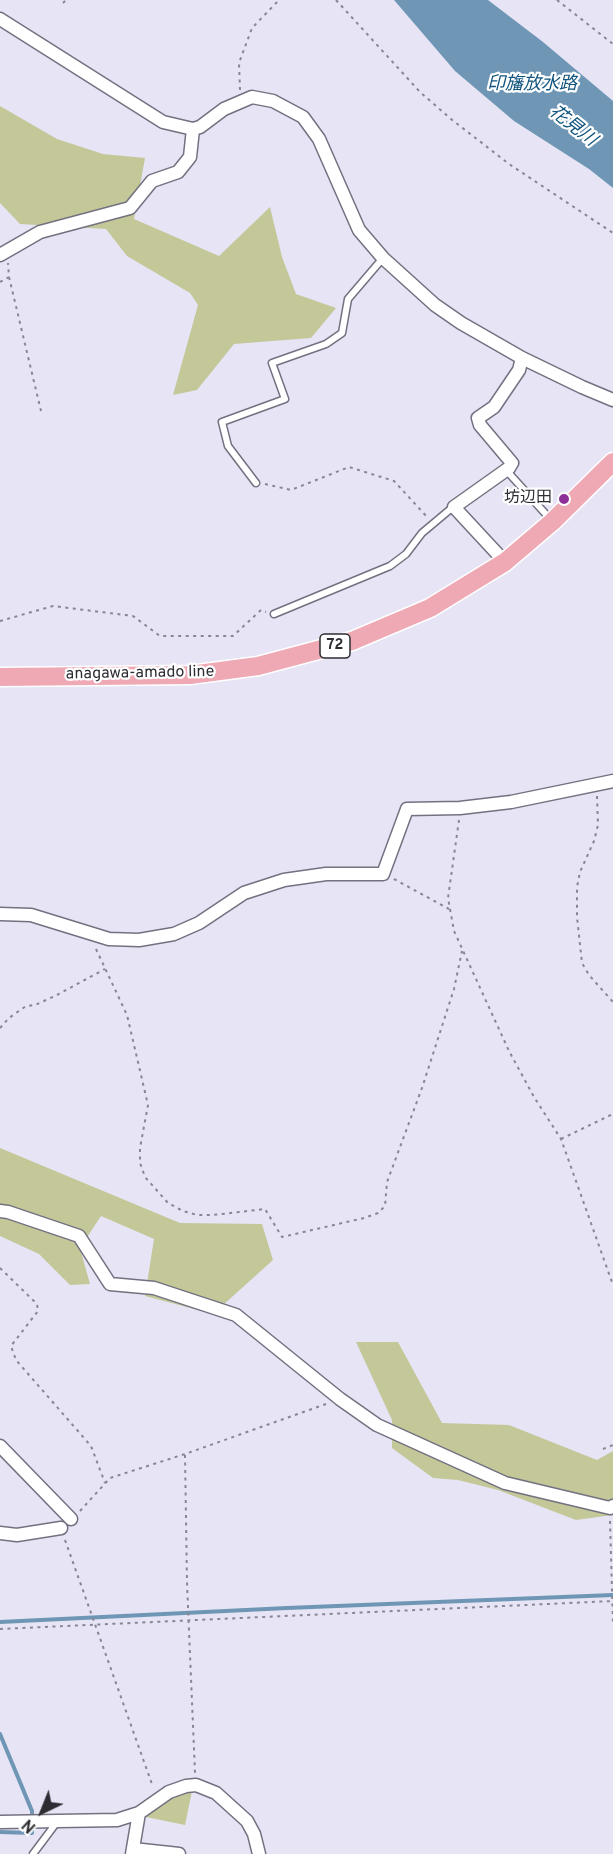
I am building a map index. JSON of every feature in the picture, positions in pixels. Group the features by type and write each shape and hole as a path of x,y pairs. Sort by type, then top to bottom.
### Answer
{"main road":[{"name":"anagawa-amado line","path":"0,677 163,677 231,671 324,649 388,627 430,608 505,562 552,522 613,462"}],"street":[{"path":"0,19 163,122 193,129 200,127 224,109 252,98 273,101 303,117 319,139 359,230 383,258 435,305 461,323 522,358 613,400"},
{"path":"4,253 40,232 130,208 152,181 178,172 190,157 193,129"},
{"path":"505,562 454,507 506,470 512,463 480,426 478,418 494,407 519,370 522,358"},
{"path":"0,914 31,915 109,939 139,940 174,934 199,923 244,892 284,880 326,874 383,874 407,809 460,808 511,802 613,781"},
{"path":"0,1211 79,1236 110,1284 154,1288 236,1315 340,1399 377,1425 505,1483 611,1507"},
{"path":"0,1446 71,1520"},
{"path":"0,1533 17,1535 61,1528"},
{"path":"0,1822 117,1820 139,1813 169,1792 196,1785 216,1793 247,1821 254,1834 259,1854"},
{"path":"139,1813 133,1851 179,1854"}],"lane":[{"path":"256,483 228,446 222,422 285,399 272,363 326,344 342,333 348,299 383,258"},
{"path":"506,470 552,522"},
{"path":"274,614 390,566 406,554 422,533 454,507"},
{"path":"33,1854 57,1822"}],"path":[{"path":"242,102 238,84 239,63 244,47 252,28 279,0"},
{"path":"336,0 420,92 451,119 509,164 613,233"},
{"path":"557,0 613,44"},
{"path":"4,253 41,411"},
{"path":"0,282 9,277"},
{"path":"256,483 291,490 350,467 394,481 434,524"},
{"path":"0,621 53,606 133,616 160,636 233,636 261,610 274,614"},
{"path":"597,784 598,825 594,841 580,872 576,917 582,963 589,975 613,1002"},
{"path":"460,808 449,881 449,909 454,931 509,1051 534,1097 561,1139 613,1285"},
{"path":"383,874 449,909"},
{"path":"88,932 127,1016 148,1105 140,1148 140,1163 145,1178 168,1203 190,1213 213,1215 265,1209 282,1237 364,1218 378,1213 384,1206 387,1182 423,1088 454,988 462,951"},
{"path":"0,1028 9,1018 26,1006 55,996 105,969"},
{"path":"561,1139 613,1114"},
{"path":"0,1268 37,1304 38,1311 11,1346 16,1360 91,1446 105,1483"},
{"path":"71,1520 110,1478 340,1399"},
{"path":"603,1449 613,1445"},
{"path":"185,1454 188,1607 196,1785"},
{"path":"611,1507 613,1623"},
{"path":"61,1528 158,1800"},
{"path":"0,1629 613,1601"}],"green space":[{"path":"0,106 57,139 103,154 145,158 134,219 219,256 270,207 282,257 296,294 336,308 311,338 234,344 197,390 173,395 198,305 190,293 127,256 106,229 20,224 0,203"},
{"path":"0,1148 180,1223 262,1224 273,1260 213,1314 145,1296 154,1239 101,1216 80,1248 90,1284 70,1285 39,1254 0,1236"},
{"path":"356,1342 398,1342 442,1423 509,1425 597,1460 613,1451 613,1515 576,1520 498,1490 458,1480 433,1478 392,1448 392,1420"},
{"path":"192,1791 185,1825 146,1817 166,1799"}],"water":[{"name":"印旛放水路","path":"394,0 488,0 543,42 613,101 613,188 589,169 514,121 455,71"}],"waterway":[{"path":"0,1622 613,1595"},
{"path":"0,1734 32,1811 32,1833 0,1832"}],"place":[{"name":"坊辺田","path":"564,499"}],"water label":[{"name":"花見川","path":"572,127"}]}
